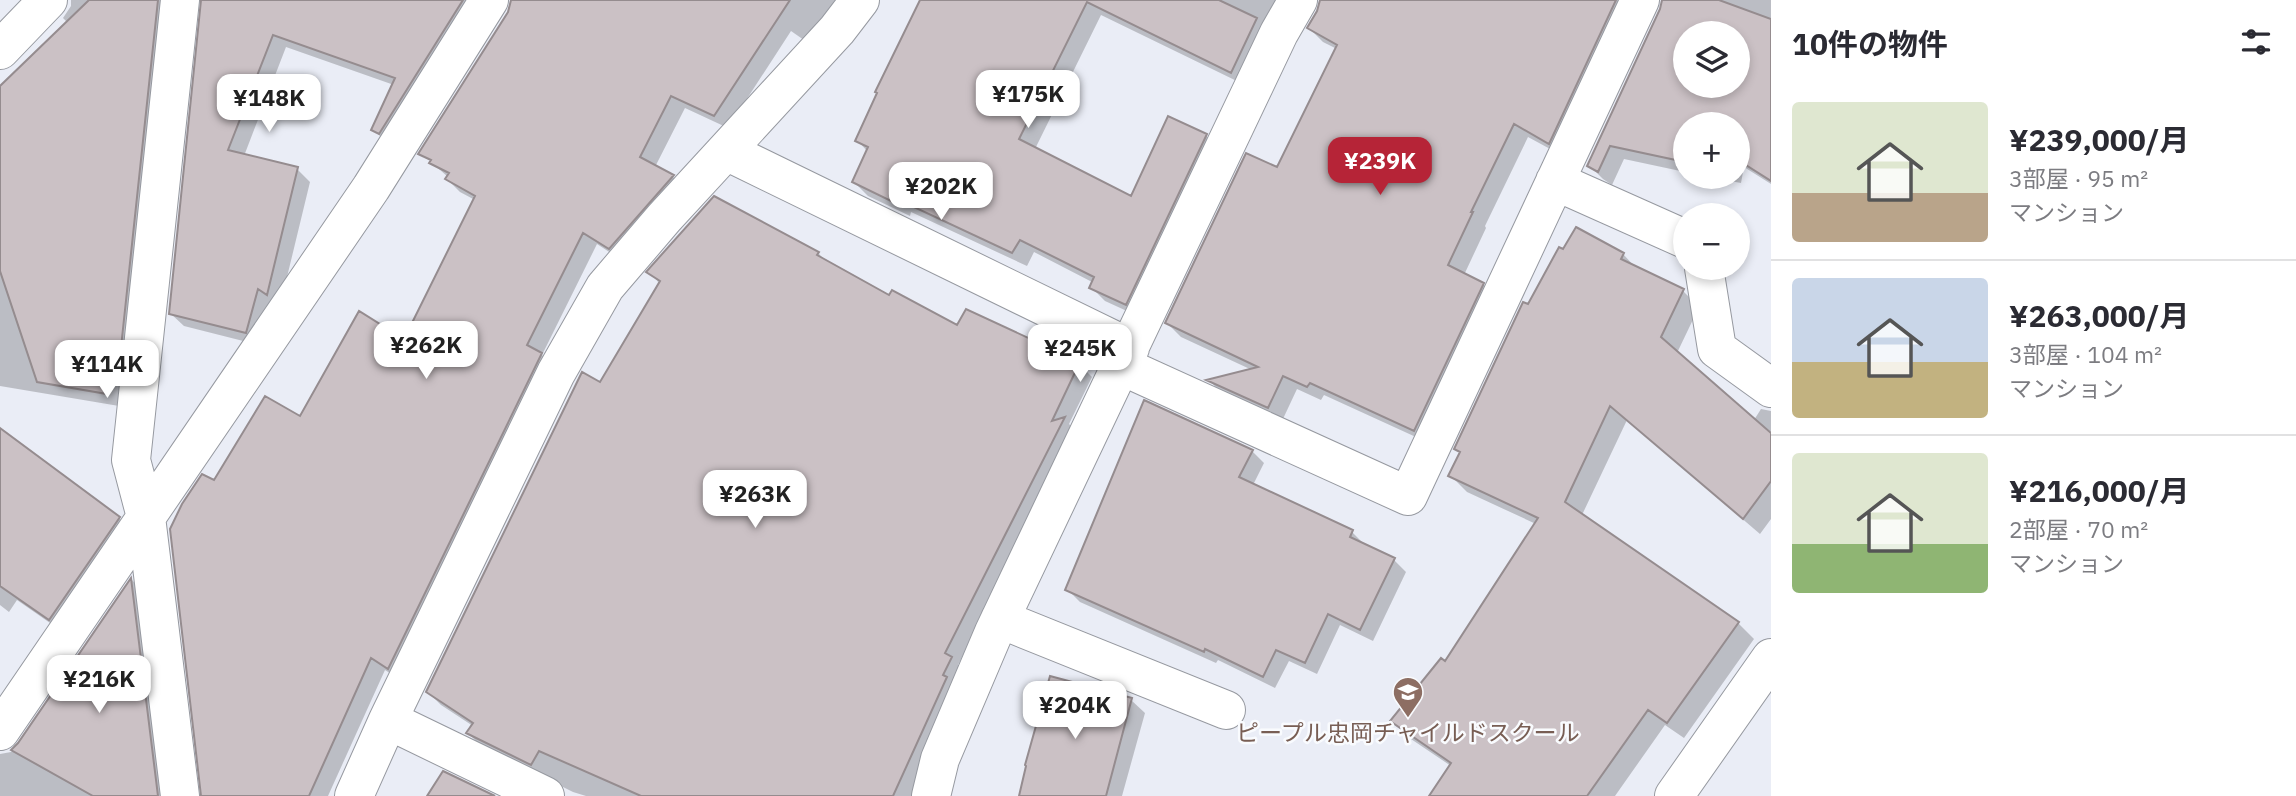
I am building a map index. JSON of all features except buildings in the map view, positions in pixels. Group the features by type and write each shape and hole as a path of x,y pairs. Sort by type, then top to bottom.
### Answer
{"street":[{"path":"180,0 131,460 146,517 180,796"},
{"path":"0,731 371,188 489,0"},
{"path":"355,796 388,720 556,373 605,287 664,218 837,30 860,0"},
{"path":"931,796 940,759 1000,619 1273,46 1298,0"},
{"path":"726,151 1126,357 1408,496 1640,0"},
{"path":"0,50 24,11"},
{"path":"1555,181 1673,234"},
{"path":"1706,280 1717,348 1771,388"},
{"path":"1000,619 1226,710"},
{"path":"1674,796 1771,657"},
{"path":"388,720 545,796"}],"place":[{"name":"ピープル忠岡チャイルドスクール","path":"1408,719"}]}
